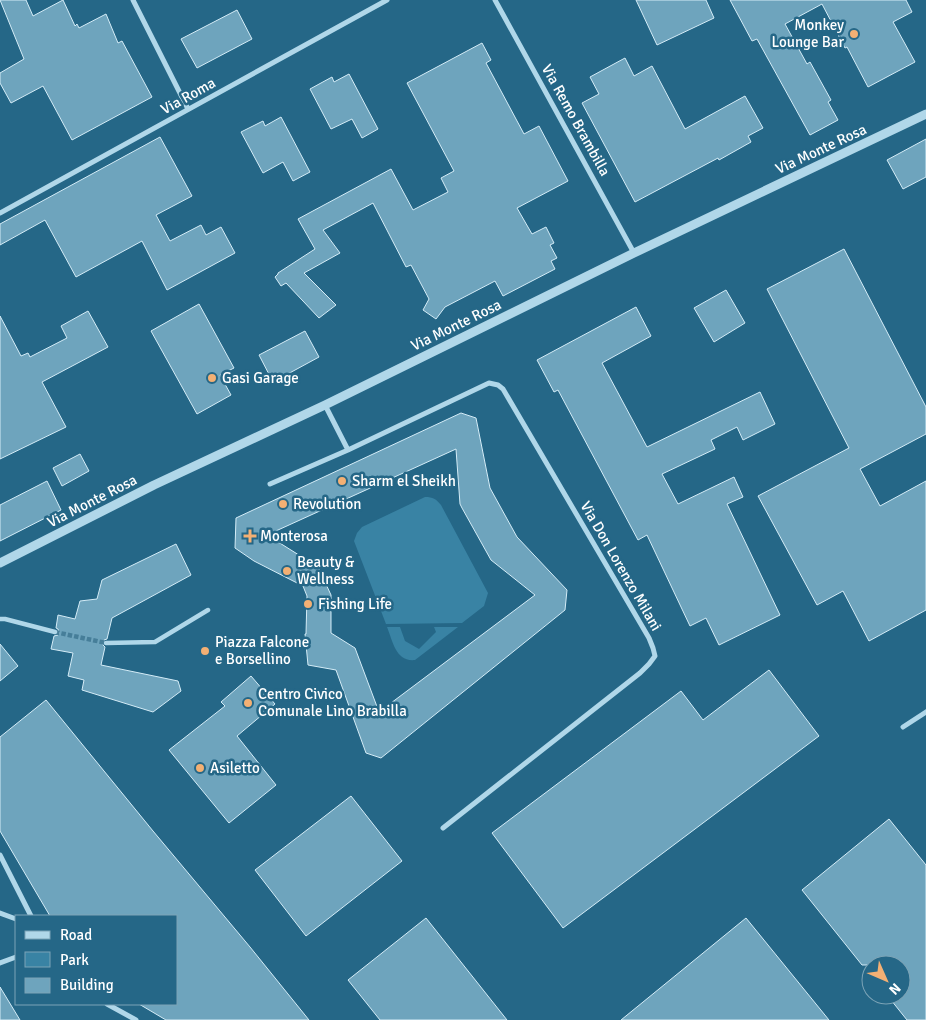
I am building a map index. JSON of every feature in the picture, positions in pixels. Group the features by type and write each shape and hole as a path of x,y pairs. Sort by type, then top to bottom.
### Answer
{"street":[{"path":"133,0 188,110"},
{"name":"Via Roma","path":"0,213 387,0"},
{"name":"Via Remo Brambilla","path":"495,0 634,253"},
{"name":"Via Monte Rosa","path":"0,563 154,485 325,405 634,253 926,114"},
{"name":"Via Don Lorenzo Milani","path":"348,450 489,383 498,385 503,389 649,638 653,648 654,656 640,673 443,828"},
{"path":"270,484 348,450 325,405"},
{"path":"106,643 155,642 208,610"},
{"path":"0,619 55,632"},
{"path":"903,727 926,712"},
{"path":"0,855 30,915"},
{"path":"0,913 15,919"},
{"path":"0,963 15,957"},
{"path":"109,1005 136,1020"}],"green space":[{"path":"425,497 438,501 441,505 488,593 484,606 462,623 386,624 354,541 362,527"},
{"path":"387,627 400,627 405,641 419,649 436,632 434,627 458,627 415,660 409,660 403,658 396,650"}],"building":[{"path":"0,0 26,0 33,16 63,0 75,26 77,24 79,28 106,14 118,43 122,41 152,97 72,140 43,86 11,103 0,83 0,73 24,59"},
{"path":"636,0 706,0 714,18 657,45"},
{"path":"730,0 906,0 912,12 893,22 915,62 868,87 822,4 785,24 807,64 810,62 831,100 828,102 838,120 810,135 757,39 752,41"},
{"path":"237,10 252,39 197,68 181,39"},
{"path":"482,43 491,60 486,63 524,134 539,126 568,181 517,208 532,234 546,227 554,243 550,245 557,258 551,261 555,269 503,296 495,281 445,307 436,319 423,310 429,299 411,265 406,267 373,203 323,230 340,253 304,273 336,305 319,318 286,283 281,286 275,277 278,273 315,249 298,219 391,169 413,210 448,192 441,178 454,171 407,83"},
{"path":"625,58 634,76 652,66 685,129 745,96 763,128 748,136 751,142 635,202 582,103 599,94 590,77"},
{"path":"349,74 378,129 362,138 352,119 331,129 310,89 332,77 334,82"},
{"path":"281,117 310,172 293,181 283,162 263,173 241,132 263,121 265,126"},
{"path":"160,137 192,196 156,215 170,241 201,225 206,235 221,227 235,253 167,290 142,241 76,277 45,220 0,245 0,224"},
{"path":"926,139 926,177 903,189 887,160"},
{"path":"844,249 926,407 926,434 860,469 880,506 926,481 926,610 869,641 843,591 817,605 758,496 849,448 767,289"},
{"path":"726,290 745,323 714,342 694,308"},
{"path":"199,304 234,368 220,375 231,395 197,414 151,331"},
{"path":"636,307 651,336 602,363 647,447 760,392 775,424 743,440 737,427 711,440 715,449 662,474 678,504 734,477 743,497 727,504 780,615 719,645 706,618 690,626 647,535 638,540 558,390 554,392 537,360"},
{"path":"88,311 108,347 42,382 66,427 0,459 0,316 21,356 28,353 30,357 67,338 61,326"},
{"path":"305,331 319,357 273,382 259,355"},
{"path":"461,413 476,418 490,488 517,537 567,590 565,610 381,758 366,753 336,670 308,665 305,634 307,596 303,586 254,561 235,548 236,518","holes":["456,449 460,504 491,560 535,595 379,712 355,648 331,633 331,595 318,567 267,535"]},
{"path":"80,454 89,471 62,486 53,468"},
{"path":"47,481 61,510 0,541 0,505"},
{"path":"176,544 191,575 112,618 107,639 102,643 105,647 101,665 178,681 181,691 153,712 82,690 84,680 68,676 73,653 51,649 54,636 59,633 56,628 58,615 75,619 80,601 97,599 102,580"},
{"path":"0,644 18,666 0,681"},
{"path":"769,670 819,736 563,928 492,833 681,691 703,720"},
{"path":"251,676 275,704 237,736 276,785 229,823 169,750 225,706 221,702"},
{"path":"46,700 309,1020 166,1020 141,1005 178,1005 178,915 49,915 0,831 0,737"},
{"path":"351,796 402,861 306,936 255,870"},
{"path":"889,819 926,865 926,1020 907,1020 895,1005 911,1005 911,955 861,955 861,964 802,890"},
{"path":"426,918 507,1020 380,1020 348,980"},
{"path":"746,918 829,1020 621,1020"},
{"path":"0,987 20,1020 0,1020"}],"tunnel":[{"path":"55,632 106,643"}],"place":[{"name":"Monkey Lounge Bar","path":"854,34"},
{"name":"Gasi Garage","path":"212,378"},
{"name":"Sharm el Sheikh","path":"342,481"},
{"name":"Revolution","path":"283,504"},
{"name":"Monterosa","path":"250,536"},
{"name":"Beauty & Wellness","path":"287,571"},
{"name":"Fishing Life","path":"308,604"},
{"name":"Piazza Falcone e Borsellino","path":"205,651"},
{"name":"Centro Civico Comunale Lino Brabilla","path":"248,703"},
{"name":"Asiletto","path":"200,768"}]}
